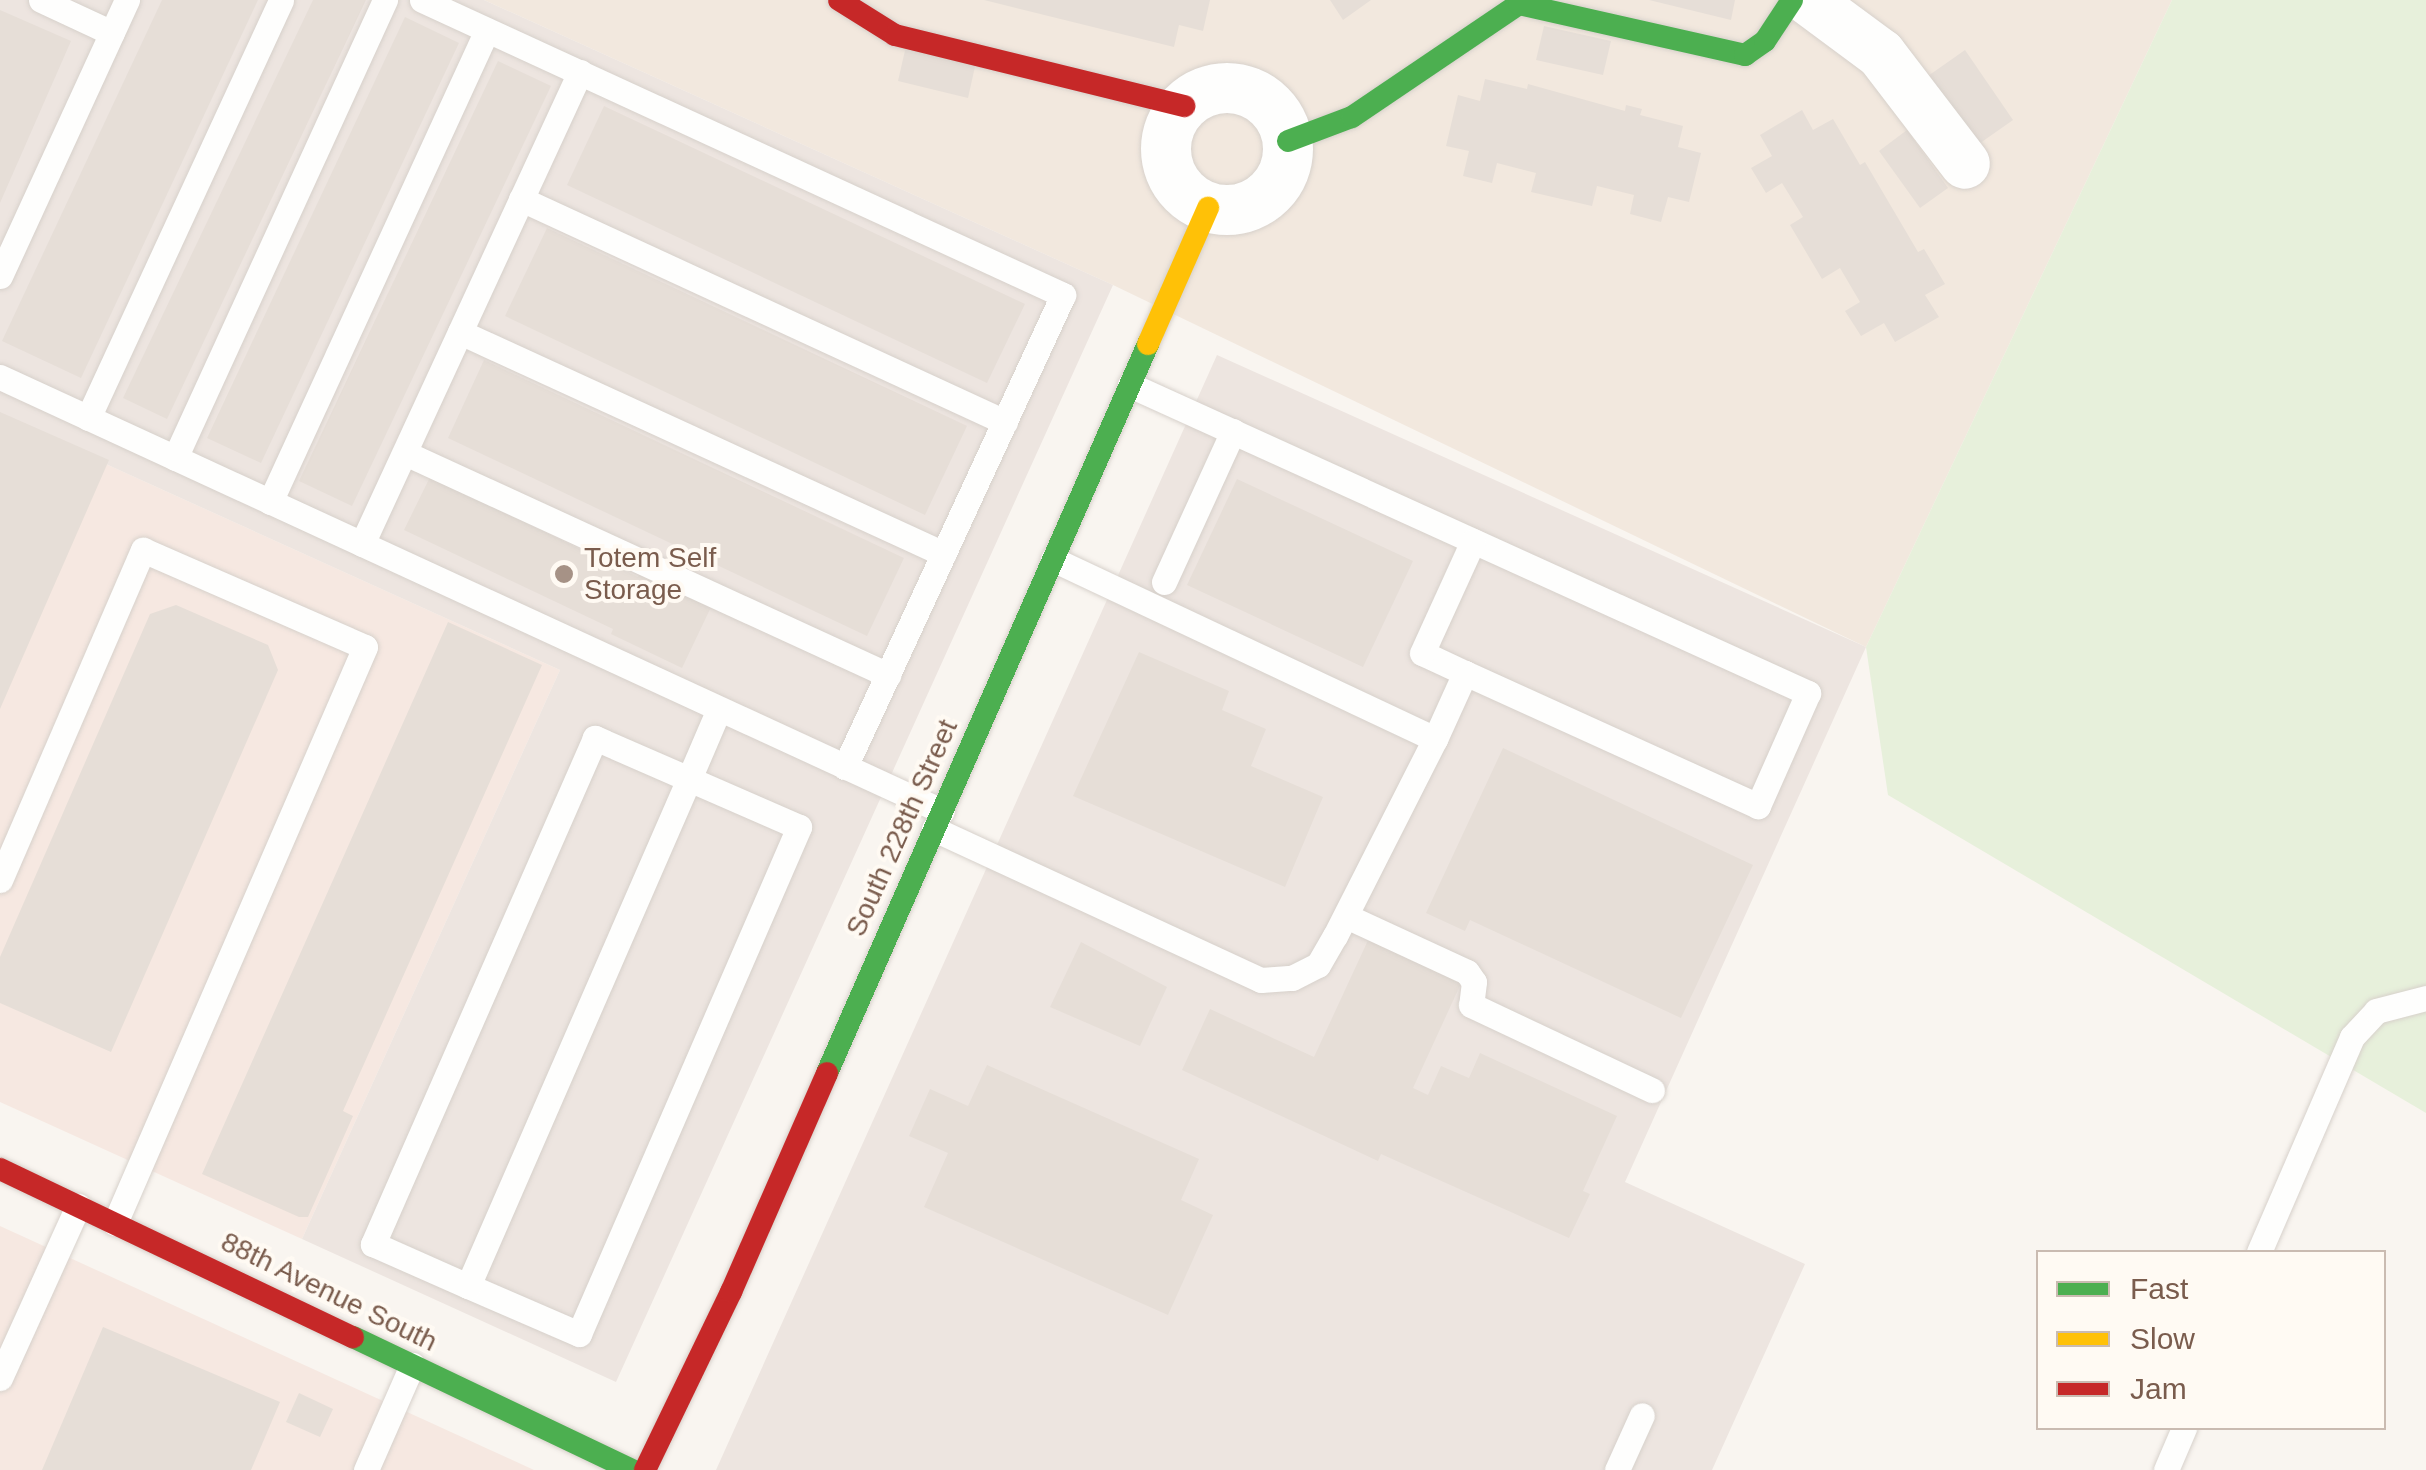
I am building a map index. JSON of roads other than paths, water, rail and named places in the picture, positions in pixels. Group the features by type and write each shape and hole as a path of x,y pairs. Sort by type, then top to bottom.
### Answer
{"street":[{"path":"839,0 895,35 1184,106"},
{"path":"1288,140 1352,118 1520,4 1745,56 1766,41 1792,0"},
{"path":"1808,0 1881,54 1965,164"},
{"path":"1218,89 1256,95 1282,122 1288,140 1288,162 1280,181 1266,196 1228,211 1208,208 1189,198 1176,183 1168,164 1169,133 1184,106 1218,89"},
{"name":"South 228th Street","path":"646,1470 730,1292 1208,208"},
{"name":"88th Avenue South","path":"0,1169 632,1470"}],"lane":[{"path":"41,0 112,33"},
{"path":"0,276 127,0"},
{"path":"88,418 280,0"},
{"path":"175,458 385,0"},
{"path":"422,0 1063,295 846,767"},
{"path":"270,502 487,30"},
{"path":"362,544 580,72"},
{"path":"521,199 1005,422"},
{"path":"460,332 944,554"},
{"path":"0,378 846,767 938,820 1261,980 1292,978 1318,965 1466,672"},
{"path":"1130,385 1808,693 1758,806 1422,653 1473,541"},
{"path":"1164,582 1233,431"},
{"path":"404,452 888,675"},
{"path":"0,880 142,550 365,647 115,1224"},
{"path":"1053,558 1435,739"},
{"path":"468,1286 719,709"},
{"path":"594,738 689,779 800,828 579,1334 373,1244 594,738"},
{"path":"1346,916 1466,972 1474,982 1471,1005 1652,1090"},
{"path":"2260,1250 2352,1038 2376,1010 2426,998"},
{"path":"0,1378 78,1206"},
{"path":"366,1470 412,1365"},
{"path":"1617,1470 1642,1415"},
{"path":"2166,1470 2183,1430"}],"place":[{"name":"Totem Self Storage","path":"564,574"}]}
